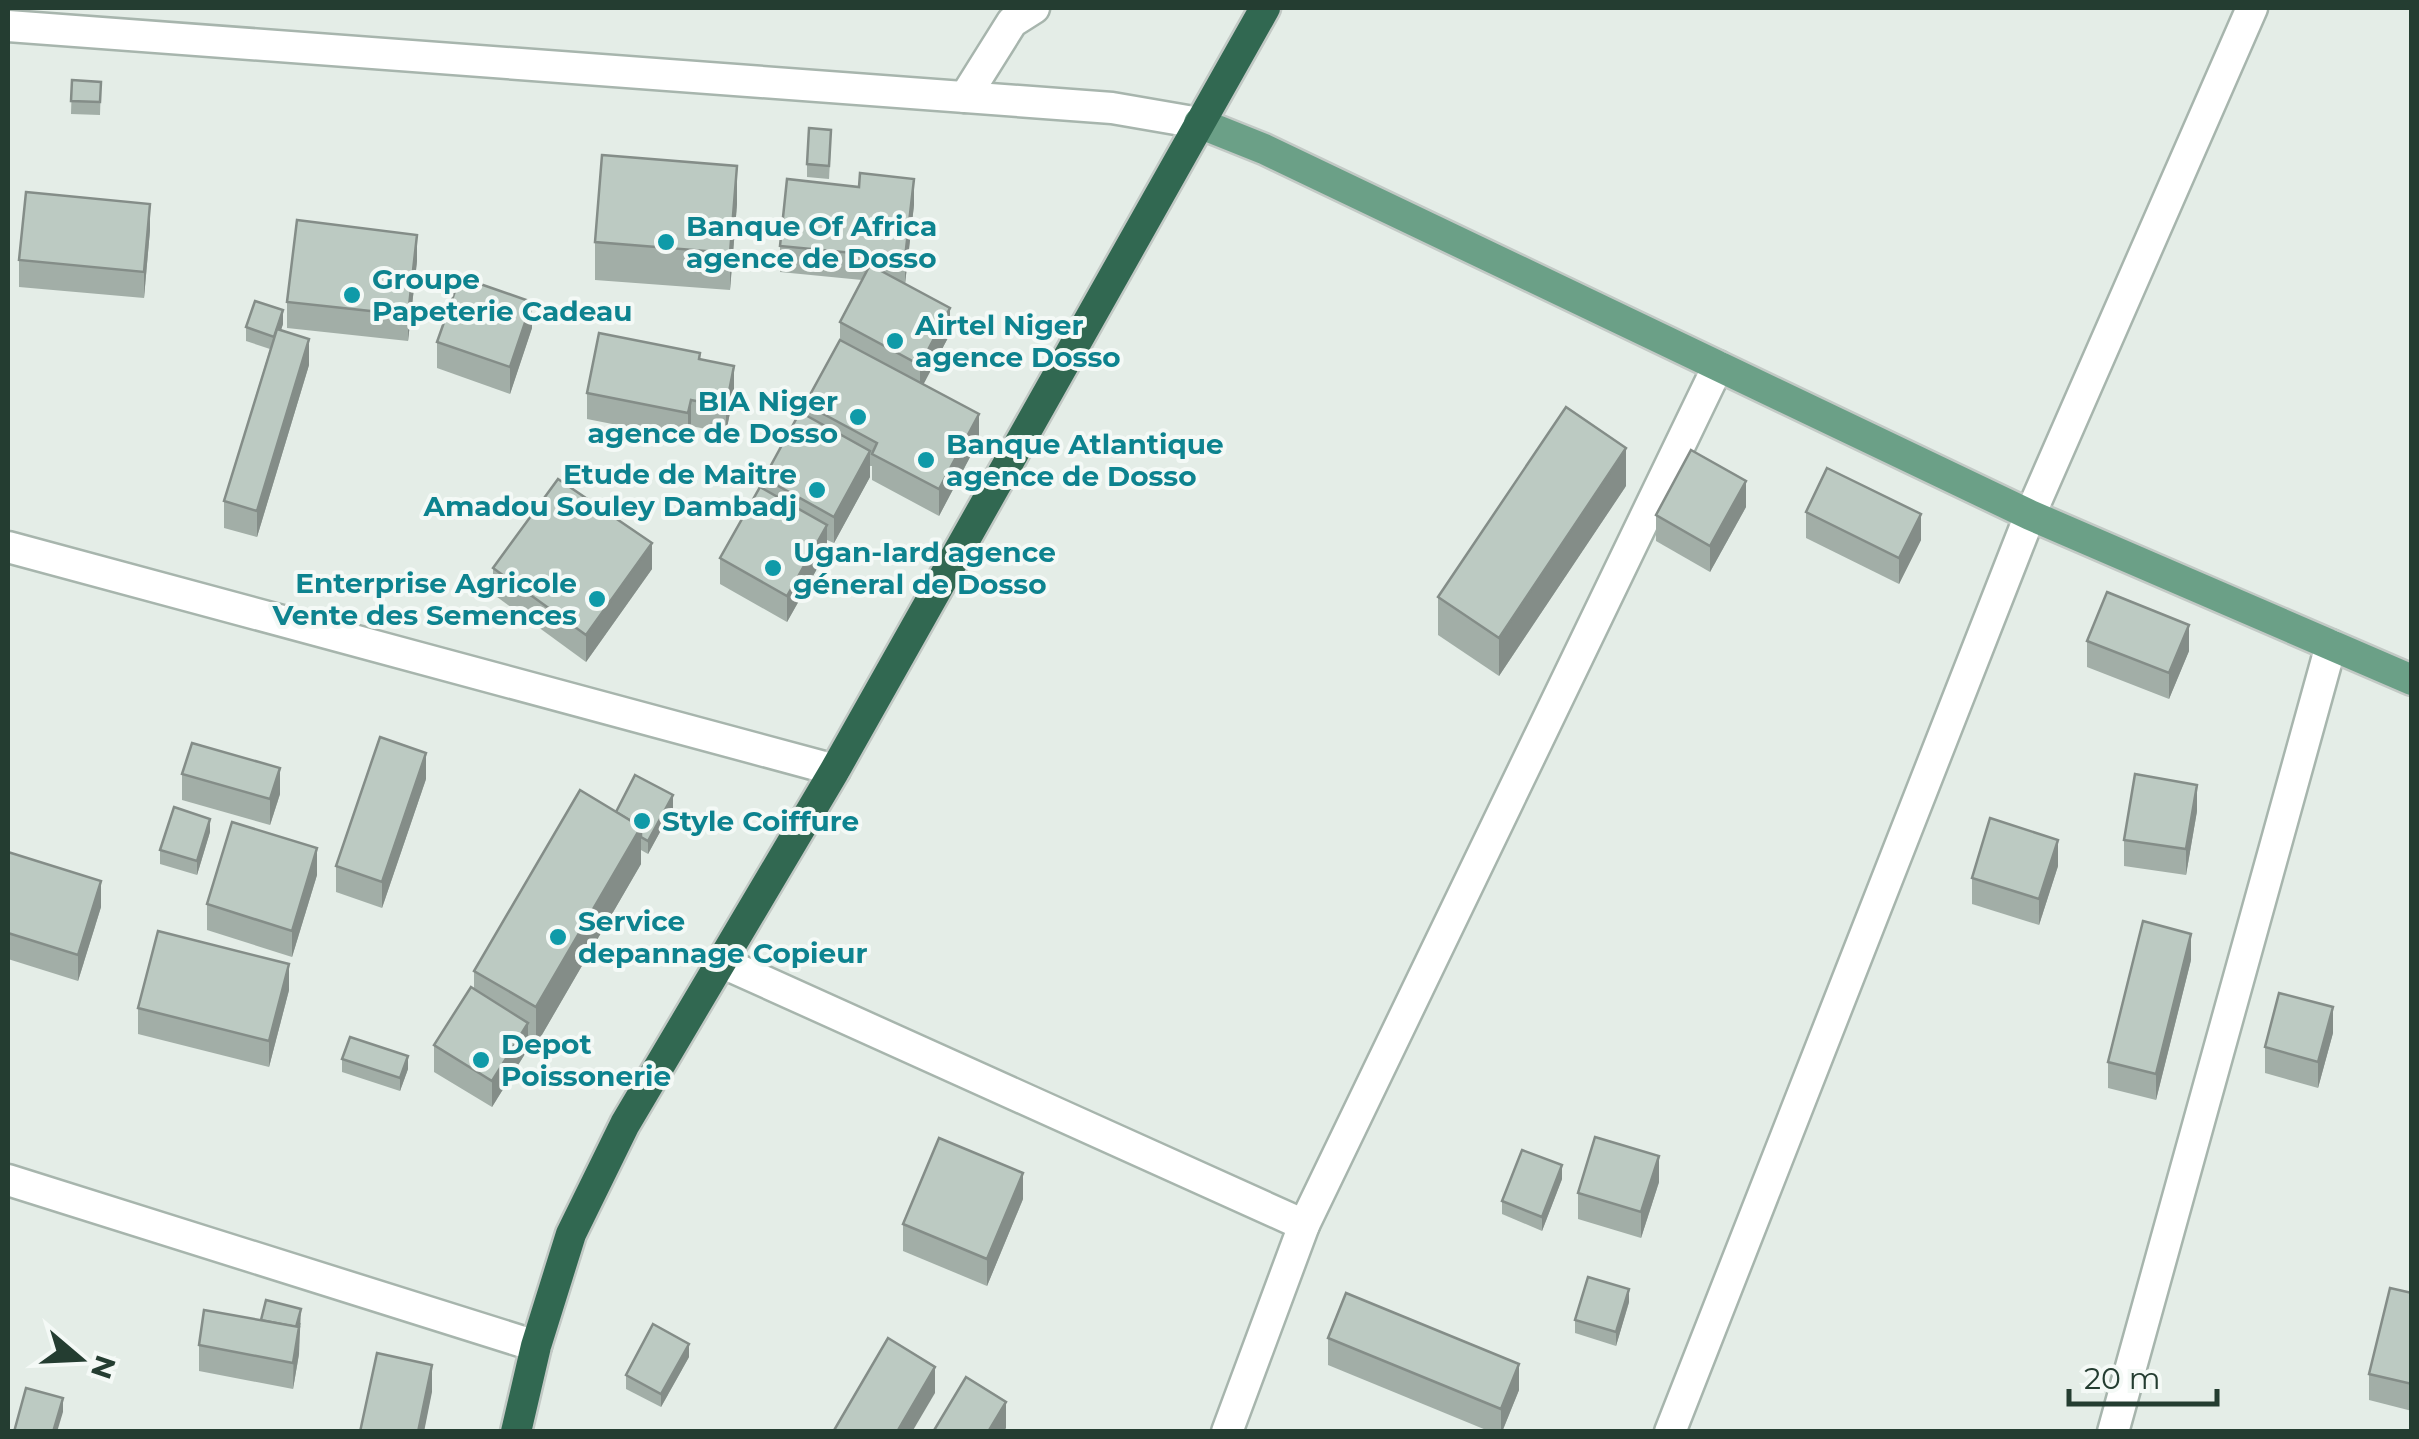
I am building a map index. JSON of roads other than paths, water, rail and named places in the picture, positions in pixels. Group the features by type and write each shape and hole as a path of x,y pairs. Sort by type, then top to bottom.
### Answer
{"highway":[{"path":"516,1432 536,1346 579,1219 625,1124 835,770 1265,8"}],"main road":[{"path":"1199,123 1264,149 2030,515 2412,680"}],"street":[{"path":"965,98 1012,22 1034,8"},
{"path":"1670,1432 2030,515 2252,8"},
{"path":"8,26 1112,108 1199,123"},
{"path":"1228,1432 1304,1225 1718,366"},
{"path":"8,547 835,770"},
{"path":"2113,1432 2331,645"},
{"path":"721,962 1304,1225"},
{"path":"8,1180 536,1346"}],"place":[{"name":"Banque Of Africa agence de Dosso","path":"666,242"},
{"name":"Groupe Papeterie Cadeau","path":"352,295"},
{"name":"Airtel Niger agence Dosso","path":"895,341"},
{"name":"BIA Niger agence de Dosso","path":"858,417"},
{"name":"Banque Atlantique agence de Dosso","path":"926,460"},
{"name":"Etude de Maitre Amadou Souley Dambadj","path":"817,490"},
{"name":"Ugan-Iard agence géneral de Dosso","path":"773,568"},
{"name":"Enterprise Agricole Vente des Semences","path":"597,599"},
{"name":"Style Coiffure","path":"642,821"},
{"name":"Service depannage Copieur","path":"558,937"},
{"name":"Depot Poissonerie","path":"481,1060"}]}
